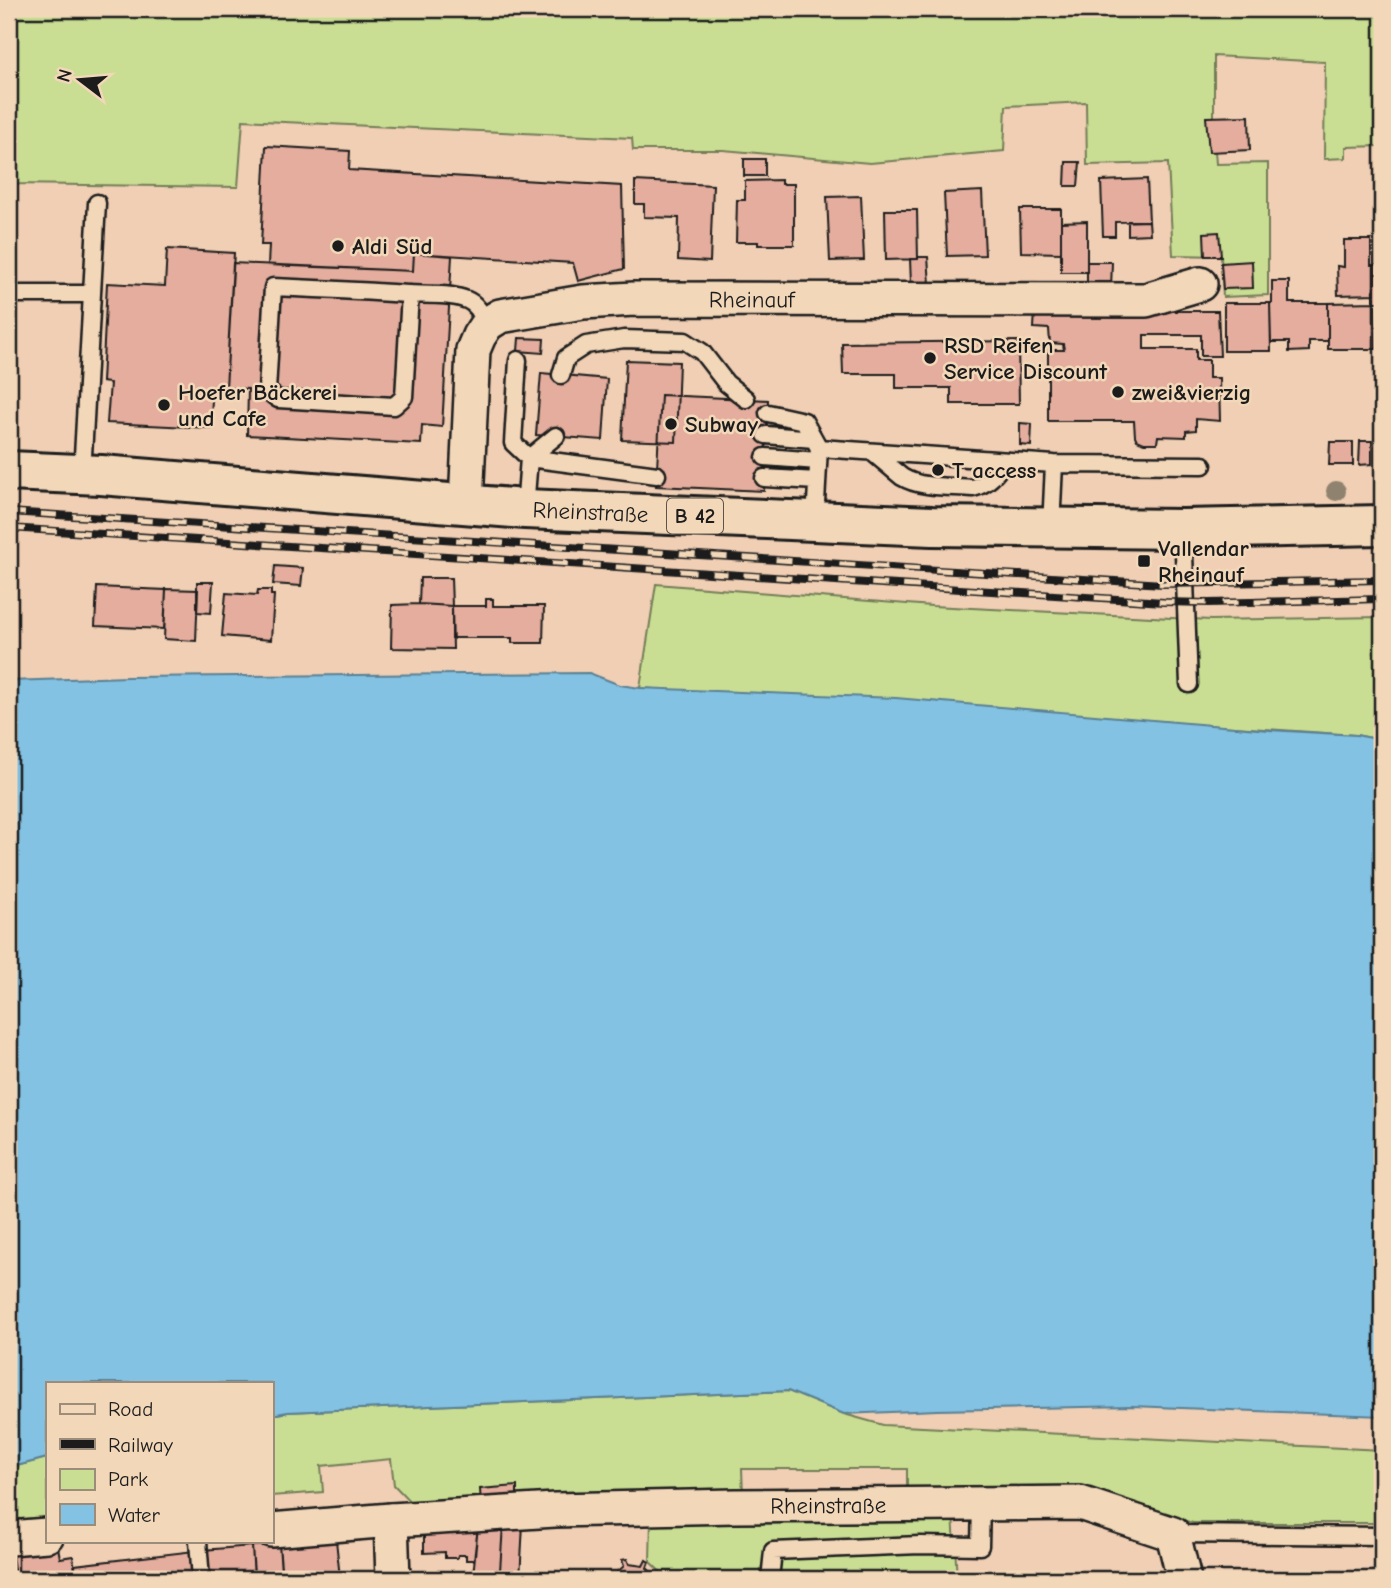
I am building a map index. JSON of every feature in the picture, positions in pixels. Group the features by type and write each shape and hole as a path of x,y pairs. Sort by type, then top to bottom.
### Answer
{"main road":[{"name":"Rheinstraße","path":"9,471 82,474 525,509 933,526 1183,529 1382,525"}],"street":[{"name":"Rheinauf","path":"487,324 500,316 513,313 583,302 775,298 1146,300 1200,284"},
{"path":"466,504 473,350 487,324"},
{"name":"Rheinstraße","path":"273,1530 555,1510 1080,1503 1173,1534"},
{"path":"391,1520 393,1579"},
{"path":"1173,1534 1184,1579"},
{"path":"9,1538 46,1535"}],"lane":[{"path":"82,474 97,203"},
{"path":"410,294 404,397 394,406 278,399 267,391 273,286 450,296 468,300 477,307 487,324"},
{"path":"9,294 91,293"},
{"path":"561,375 566,358 586,345 624,339 685,341 702,352 717,373 746,399"},
{"path":"518,359 513,443 529,458 657,475"},
{"path":"768,413 804,421 817,449 815,521"},
{"path":"766,435 817,449"},
{"path":"525,509 529,458 556,436"},
{"path":"765,457 817,449 1054,464 1203,465"},
{"path":"872,452 904,478 915,483 974,488 990,480 1005,461"},
{"path":"1051,528 1054,464"},
{"path":"764,478 817,481"},
{"path":"1183,529 1189,684"},
{"path":"770,1579 774,1551 920,1545 980,1546 981,1504"},
{"name":"Rheinstraße","path":"1173,1534 1382,1536"},
{"path":"198,1542 201,1579"}],"green space":[{"path":"9,9 1382,9 1382,146 1346,147 1346,158 1324,159 1325,62 1214,56 1216,164 1268,163 1268,295 1223,297 1221,256 1173,255 1168,163 1087,165 1086,102 1006,106 1004,151 870,163 723,150 633,150 632,138 243,120 238,187 9,184"},
{"path":"656,584 932,606 1211,620 1382,617 1382,740 1356,735 640,688"},
{"path":"788,1391 844,1414 883,1425 1382,1450 1382,1523 1193,1523 1075,1490 907,1490 907,1469 742,1469 743,1495 417,1509 394,1485 391,1459 321,1466 323,1492 273,1496 273,1415"},
{"path":"46,1458 46,1523 9,1526 9,1468"},
{"path":"953,1514 957,1579 668,1579 650,1562 651,1519"}],"water":[{"path":"589,673 620,685 640,688 896,698 1356,735 1382,740 1382,1416 1132,1406 844,1414 788,1391 273,1415 273,1382 46,1382 46,1458 9,1468 9,681 128,677"}],"building":[{"path":"1249,116 1250,150 1209,152 1206,117"},
{"path":"266,146 350,151 349,170 622,186 624,269 578,281 573,263 414,253 413,271 268,265 269,245 261,245"},
{"path":"744,159 765,159 765,176 744,176"},
{"path":"1066,162 1080,162 1078,186 1065,186"},
{"path":"1147,179 1149,221 1115,222 1115,236 1103,236 1101,181"},
{"path":"781,180 781,184 794,184 794,245 736,242 737,200 745,200 745,181"},
{"path":"635,181 713,185 710,262 678,260 679,218 644,217 644,204 635,204"},
{"path":"982,191 985,255 947,256 944,193"},
{"path":"861,196 864,260 830,261 827,197"},
{"path":"1020,209 1061,209 1061,253 1021,252"},
{"path":"885,210 917,210 918,259 886,260"},
{"path":"1087,221 1087,272 1061,272 1061,222"},
{"path":"1128,221 1149,221 1150,234 1128,235"},
{"path":"1219,232 1221,256 1205,256 1204,233"},
{"path":"1344,240 1371,240 1371,265 1375,265 1375,294 1338,295 1337,266 1344,267"},
{"path":"167,249 234,253 226,388 213,387 210,428 107,423 110,383 102,382 107,283 165,286"},
{"path":"414,253 452,256 442,427 422,425 421,444 247,435 248,389 226,388 233,263 413,271"},
{"path":"928,257 930,284 911,284 910,259"},
{"path":"1252,261 1253,288 1223,289 1221,263"},
{"path":"1087,262 1112,262 1111,288 1087,287"},
{"path":"1375,274 1382,274 1382,302 1375,302"},
{"path":"1272,281 1289,281 1289,303 1328,303 1328,341 1309,341 1309,351 1289,352 1289,342 1271,342"},
{"path":"1375,302 1376,349 1328,349 1328,303"},
{"path":"1224,303 1270,303 1271,351 1224,351"},
{"path":"1035,311 1218,311 1220,356 1201,356 1201,335 1144,335 1144,349 1196,349 1196,360 1209,360 1209,378 1219,378 1220,421 1196,419 1196,430 1186,431 1186,437 1158,436 1157,443 1144,443 1135,436 1134,421 1048,421 1048,350 1064,350 1063,344 1050,343 1049,329 1034,328"},
{"path":"519,338 544,339 543,353 518,351"},
{"name":"RSD Reifen Service Discount","path":"1018,341 1019,404 951,404 951,388 896,388 896,374 843,374 842,343"},
{"path":"626,360 679,362 676,442 622,440"},
{"path":"541,373 607,379 603,440 536,435"},
{"path":"661,395 768,400 764,491 656,486"},
{"path":"1020,423 1032,424 1031,446 1020,445"},
{"path":"1360,441 1372,441 1372,464 1359,465"},
{"path":"1330,442 1353,442 1353,465 1329,465"},
{"path":"275,566 303,568 301,586 273,584"},
{"path":"420,578 451,578 452,606 419,604"},
{"path":"197,582 213,582 211,613 197,612"},
{"path":"97,587 166,590 164,629 95,626"},
{"path":"166,589 198,590 196,641 164,639"},
{"path":"258,590 271,590 271,595 274,595 271,640 222,636 226,593 257,595"},
{"path":"486,599 493,599 493,606 544,606 543,643 512,643 512,638 452,638 452,606 486,606"},
{"path":"392,605 452,606 453,649 391,648"},
{"path":"517,1486 517,1502 481,1504 480,1489"},
{"path":"523,1524 520,1579 496,1579 497,1570 500,1571 503,1525"},
{"path":"503,1525 500,1571 497,1570 496,1579 489,1579 489,1571 485,1570 482,1577 473,1576 478,1526"},
{"path":"424,1526 478,1526 474,1560 466,1560 466,1555 445,1558 445,1552 424,1553"},
{"path":"336,1540 340,1578 282,1579 279,1544"},
{"path":"279,1544 281,1572 254,1574 252,1546"},
{"path":"252,1546 254,1579 205,1579 203,1550"},
{"path":"58,1547 60,1558 73,1556 76,1579 15,1579 12,1552"},
{"path":"194,1551 195,1579 76,1579 75,1565"},
{"path":"627,1559 629,1564 643,1566 646,1560 649,1562 647,1568 657,1578 662,1576 663,1579 606,1577 609,1573 614,1575 624,1566 622,1560"}],"railway":[{"path":"9,512 1163,584 1382,580"},
{"path":"9,528 1164,602 1382,599"}],"place":[{"name":"Aldi Süd","path":"338,246"},
{"name":"RSD Reifen Service Discount","path":"930,358"},
{"name":"zwei&vierzig","path":"1118,392"},
{"name":"Hoefer Bäckerei und Cafe","path":"164,405"},
{"name":"Subway","path":"671,424"},
{"name":"T access","path":"938,470"},
{"name":"Vallendar Rheinauf","path":"1144,561"}]}
